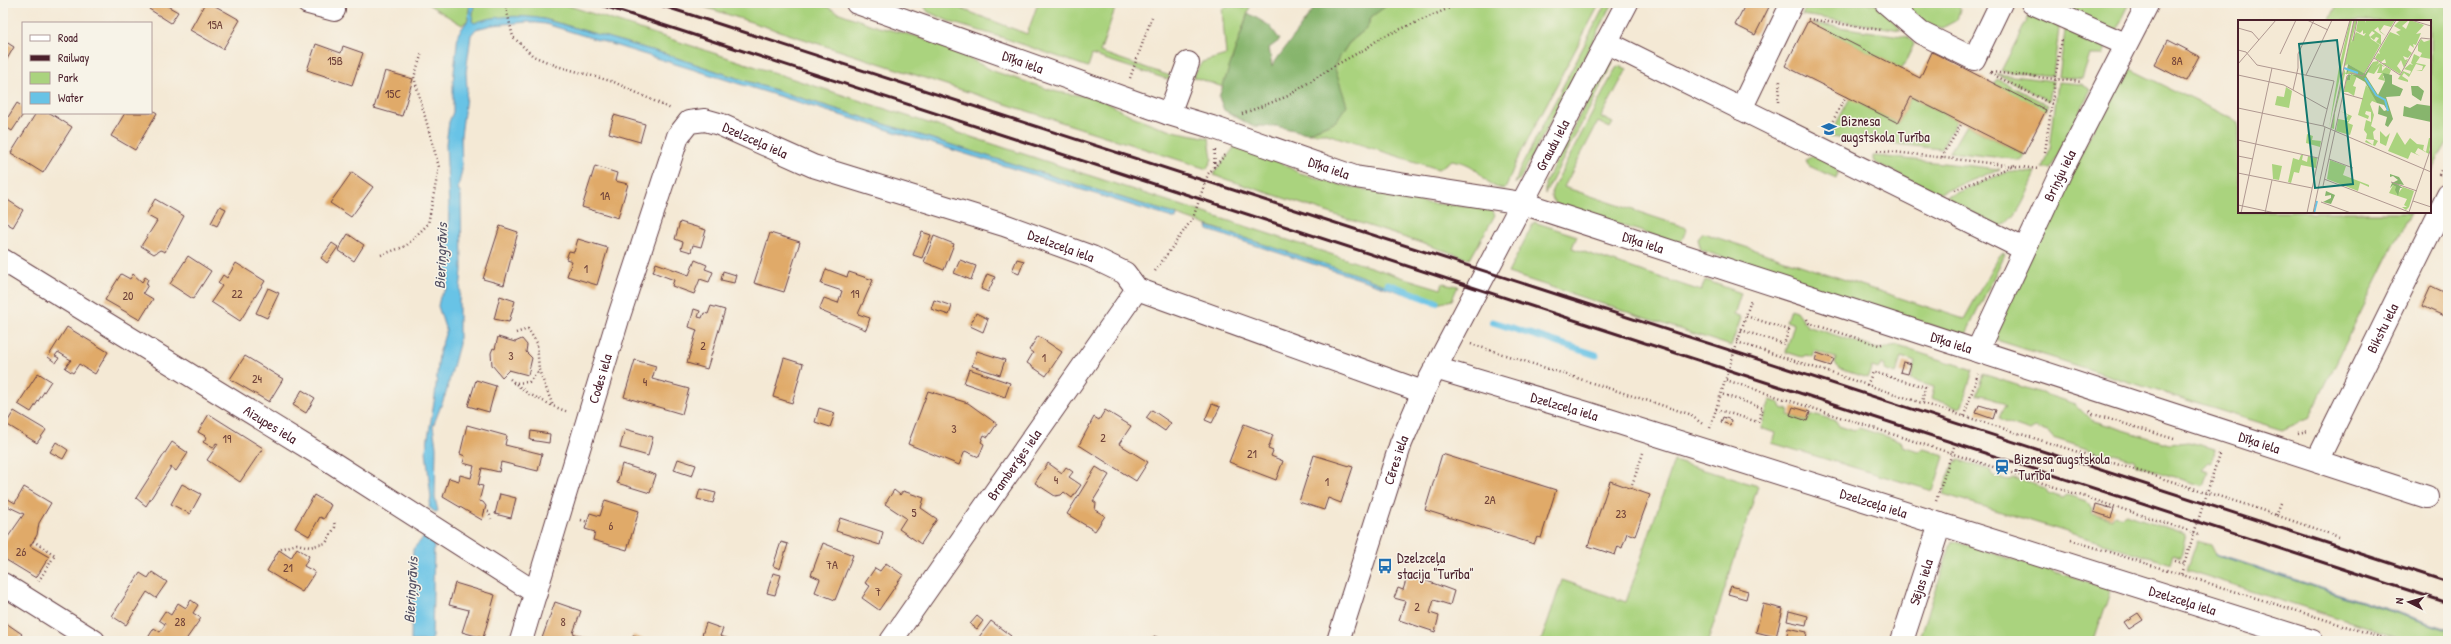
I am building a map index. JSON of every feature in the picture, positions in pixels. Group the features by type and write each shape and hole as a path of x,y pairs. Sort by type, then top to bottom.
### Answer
{"street":[{"path":"308,3 334,10"},
{"name":"Dīķa iela","path":"857,3 903,11 974,43 1169,114 1212,127 1355,177 1522,203 2427,497"},
{"name":"Graudu iela","path":"1479,288 1627,3"},
{"path":"1886,3 1921,33 1974,59 2001,3"},
{"path":"2032,3 2125,44"},
{"name":"Briņģu iela","path":"1977,351 2024,249 2048,168 2125,44 2148,3"},
{"path":"1741,109 1789,9"},
{"path":"1606,42 2024,249"},
{"path":"1169,114 1188,63"},
{"name":"Dzelzceļa iela","path":"689,122 705,120 719,124 813,166 1004,225 1092,257 1125,273 1139,290"},
{"name":"Codes iela","path":"521,641 588,419 678,136 689,122"},
{"name":"Bikstu iela","path":"2317,461 2446,202"},
{"name":"Aizupes iela","path":"3,260 324,458 536,593"},
{"name":"Cēres iela","path":"1338,641 1401,442 1435,368 1479,288"},
{"path":"1139,290 1423,392"},
{"name":"Bramberģes iela","path":"891,641 1139,290"},
{"name":"Dzelzceļa iela","path":"1435,368 1650,433 1938,514 2312,641"},
{"name":"Sējas iela","path":"1902,641 1938,514"},
{"path":"3,584 94,641"}],"path":[{"path":"505,3 507,18 513,38 533,56 557,66 614,82 673,110 689,122"},
{"path":"1212,127 1288,96 1380,38 1461,3"},
{"path":"1789,9 1885,30"},
{"path":"1123,97 1152,17"},
{"path":"2044,157 2064,17"},
{"path":"381,255 406,246 428,224 439,167 414,77 422,53"},
{"path":"2052,104 1986,71 2082,82"},
{"path":"1818,147 1846,96"},
{"path":"1942,157 1962,123"},
{"path":"1139,290 1187,228 1197,209 1208,174 1233,147 1238,136"},
{"path":"1873,150 2048,168"},
{"path":"1926,201 2016,165"},
{"path":"2037,177 2048,168"},
{"path":"1710,429 1752,296"},
{"path":"1741,330 1784,344 1788,330 1746,316"},
{"path":"516,333 528,329 537,343 539,370 553,406"},
{"path":"1737,342 1922,403 2208,492 2339,536"},
{"path":"1471,344 1689,414"},
{"path":"512,383 529,382 539,370"},
{"path":"1867,385 1873,372 1925,388 1922,403"},
{"path":"510,379 512,383 553,406 588,419"},
{"path":"1726,380 2199,534"},
{"path":"1716,409 1758,422 1762,408 1721,394"},
{"path":"1964,416 1970,397"},
{"path":"1631,488 1650,433"},
{"path":"1938,514 1954,447"},
{"path":"2181,574 2213,475"},
{"path":"2276,515 2281,503"},
{"path":"484,511 488,512 491,519"},
{"path":"281,548 297,544 310,547 326,543 335,527 334,521"},
{"path":"27,599 55,555 33,541"},
{"path":"2176,561 2184,564"}],"green space":[{"path":"426,3 470,3 468,20 462,25"},
{"path":"474,3 560,3 1401,277 1441,289 1443,283 1458,286 1452,300 1437,304 1177,215 746,81 665,54 544,19 508,17 474,23 472,21"},
{"path":"692,3 820,3 837,12 878,27 920,37 959,53 993,71 1057,92 1098,98 1132,116 1168,130 1209,138 1212,159 1207,169"},
{"path":"922,3 946,3 1027,34 1038,3 1117,3 1100,52 1173,77 1173,81 1092,55 1088,67 1001,37 953,23 928,12"},
{"path":"1246,3 1251,3 1223,87 1193,77 1202,62 1226,55 1222,9 1231,4 1244,8"},
{"path":"1318,3 1389,4 1371,17 1367,28 1349,43 1334,66 1347,105 1336,121 1307,133 1276,126 1252,126 1224,110 1219,97 1248,13 1270,26 1280,40 1269,48 1272,66"},
{"path":"1388,3 1600,3 1516,162 1505,189 1492,185 1474,168 1462,162 1452,160 1438,169 1324,133 1307,133 1336,121 1339,83 1334,66 1349,43 1367,28 1371,17"},
{"path":"1606,3 1613,3 1520,179 1515,184 1520,169"},
{"path":"1808,3 1876,3 1901,30 1802,15"},
{"path":"1901,3 1959,3 1960,9 1957,20 1942,28 1929,25"},
{"path":"2067,3 2130,3 2114,35 2071,16"},
{"path":"2338,3 2448,3 2448,141 2431,171 2431,20 2330,20"},
{"path":"2032,10 2060,20 2053,76 2001,71"},
{"path":"1811,23 1908,37 1914,44 1902,69"},
{"path":"2066,23 2108,42 2103,55 2090,55 2082,79 2059,77"},
{"path":"1610,61 1613,62 1609,71 1545,194 1545,183 1606,64"},
{"path":"1620,66 1627,69 1601,117 1613,123 1610,128 1598,122 1564,187 1687,228 1682,240 1678,243 1557,205 1551,197 1552,190 1616,68"},
{"path":"2130,69 2238,122 2238,213 2410,213 2309,418 2282,430 1993,339 1999,319 2122,71"},
{"path":"1997,74 2053,81 2049,101"},
{"path":"1997,79 2048,105 2046,111 1994,84"},
{"path":"2058,82 2081,84 2091,90 2051,168 2043,168 2050,149"},
{"path":"1911,97 1957,120 1941,149 1829,137 1850,98 1898,123"},
{"path":"1966,125 2024,154 2021,160 1950,152"},
{"path":"1236,145 1263,152 1297,172 1337,184 1366,190 1394,193 1425,203 1481,207 1492,210 1495,215 1470,259 1213,175"},
{"path":"1812,156 1833,164 1838,172 1836,178 1809,166 1806,160"},
{"path":"1873,156 2000,169 1938,194 1878,164 1873,160"},
{"path":"2009,171 2036,173 2022,205 2012,219 1998,227 1946,197"},
{"path":"1534,222 1577,236 1572,248 1701,291 1705,280 1741,293 1734,315 1741,318 1731,346 1508,273"},
{"path":"1703,233 1964,319 1998,258 2002,253 2005,254 1966,334 1958,334 1701,250 1698,239"},
{"path":"1790,309 1796,311 1807,326 1878,349 1898,346 1973,370 1962,406 1959,408 1931,398 1934,387 1910,380 1915,362 1901,357 1896,374 1884,370 1885,366 1882,364 1878,369 1872,367 1867,378 1840,369 1835,364 1836,358 1815,351 1813,357 1806,355 1802,357 1786,352 1794,324 1786,321"},
{"path":"1983,374 2075,404 2091,420 2169,444 2189,442 2216,449 2211,463 2208,462 2201,469 2208,471 2203,486 2136,465 2134,460 2111,453 2106,455 2053,438 2049,433 2035,428 2030,431 2001,421 1999,418 2003,408 2006,406 2004,404 1983,395 1976,396"},
{"path":"1770,400 1780,403 1782,408 1789,410 1788,415 1808,421 1810,416 1817,415 1836,421 1839,426 1854,431 1859,428 1901,441 1903,446 1918,451 1923,449 1942,454 1944,457 1933,491 1772,443 1775,433 1761,428"},
{"path":"1959,460 1990,470 1994,476 2008,480 2014,478 2045,488 2048,493 2063,498 2067,495 2086,501 2093,508 2092,513 2112,519 2114,515 2121,517 2126,514 2186,534 2181,557 2174,554 2171,564 1943,494 1953,463"},
{"path":"1674,461 1758,486 1708,641 1541,641 1562,580 1626,602"},
{"path":"1952,541 2111,589 2094,641 1919,641"},
{"path":"2197,541 2211,545 2216,555 2448,630 2448,641 2411,641 2187,570"}],"water":[{"path":"470,3 474,3 472,21 474,23 490,18 509,16 544,19 665,54 746,81 1177,215 1176,219 546,24 528,22 492,25 476,29 471,35 466,72 467,89 461,136 462,170 458,188 461,196 462,270 459,301 459,344 446,393 433,426 436,447 435,498 438,511 435,512 429,507 431,498 426,450 435,396 439,354 446,331 438,306 440,297 446,289 449,208 446,144 449,122 453,112 453,82 458,34 468,20"},
{"path":"1207,226 1352,273 1437,304 1208,230"},
{"path":"424,537 434,543 432,641 411,641 413,549"},
{"path":"2216,554 2448,629 2448,630 2215,555"}],"building":[{"path":"153,3 162,3 178,12 171,23 149,9"},
{"path":"205,3 210,3 240,20 223,49 190,30"},
{"path":"1746,3 1771,3 1755,35 1735,25"},
{"path":"1808,21 1920,78 1932,52 2046,110 2024,154 1911,97 1898,123 1785,66"},
{"path":"3,40 14,47 3,66"},
{"path":"2168,40 2199,56 2186,81 2155,65"},
{"path":"316,44 341,53 343,46 363,53 352,85 307,70"},
{"path":"385,71 413,79 402,116 374,108"},
{"path":"17,103 22,106 22,114 23,114 12,131 3,125"},
{"path":"152,110 157,113 135,150 111,136 124,114 152,114"},
{"path":"35,114 52,114 72,127 43,173 11,153"},
{"path":"614,115 645,124 640,142 609,133"},
{"path":"595,166 617,173 615,181 628,184 618,218 582,207"},
{"path":"352,172 373,187 351,217 330,203"},
{"path":"3,197 23,210 13,227 3,221"},
{"path":"155,199 184,216 165,252 160,250 154,254 141,246 157,221 146,215"},
{"path":"220,206 226,209 217,226 211,223"},
{"path":"680,222 706,230 701,247 693,245 691,252 681,249 683,242 675,239"},
{"path":"500,226 518,232 504,285 483,279"},
{"path":"922,232 931,235 922,258 913,255"},
{"path":"770,233 800,242 784,292 754,283"},
{"path":"348,234 364,245 354,261 338,250"},
{"path":"934,236 954,244 944,270 924,262"},
{"path":"578,239 608,248 597,285 567,276 572,261 566,259 569,251 574,252"},
{"path":"332,243 338,247 327,263 321,258"},
{"path":"188,256 211,271 193,299 170,284"},
{"path":"1017,259 1024,261 1019,274 1012,271"},
{"path":"695,260 707,265 705,269 713,272 709,282 700,279 694,294 672,286 674,280 653,272 656,263 689,275"},
{"path":"960,260 976,266 971,280 954,273"},
{"path":"236,263 265,281 240,321 211,302 222,286 218,283 223,275 227,278"},
{"path":"826,269 847,277 849,272 873,280 858,314 870,318 866,330 819,310 824,298 838,303 842,291 821,284"},
{"path":"723,271 736,275 734,283 721,280"},
{"path":"121,274 130,279 133,274 142,282 145,277 148,279 146,284 148,285 143,293 153,299 140,320 105,300"},
{"path":"987,274 995,277 988,292 981,289"},
{"path":"2431,286 2448,294 2448,318 2422,306"},
{"path":"268,288 279,293 267,318 256,313"},
{"path":"500,296 515,301 509,322 494,319"},
{"path":"934,300 952,306 949,315 931,309"},
{"path":"711,306 725,310 707,369 687,363 697,330 689,327 694,309 700,311 698,317 702,318 704,313 708,314"},
{"path":"976,313 988,319 983,332 970,326"},
{"path":"67,327 108,352 95,374 79,364 73,373 65,368 71,360 58,352 55,356 59,358 56,363 48,357"},
{"path":"1038,336 1062,352 1046,376 1027,363 1033,353 1029,350"},
{"path":"498,337 515,342 522,339 527,345 526,352 532,358 528,375 509,370 502,377 492,365 491,353 493,348 495,349"},
{"path":"977,351 1005,360 1000,375 972,366"},
{"path":"1817,353 1834,359 1831,366 1815,361"},
{"path":"245,356 283,379 269,402 230,379"},
{"path":"784,358 803,364 792,403 773,397"},
{"path":"635,360 656,366 652,379 689,389 682,414 624,397"},
{"path":"1903,362 1911,364 1908,374 1900,372"},
{"path":"969,369 1010,383 1005,397 964,383"},
{"path":"38,373 51,381 31,412 18,404"},
{"path":"476,380 496,386 489,412 468,406"},
{"path":"302,390 315,398 306,413 293,405"},
{"path":"928,391 968,403 997,424 988,437 984,435 981,442 984,444 979,457 965,451 959,465 908,444"},
{"path":"1212,404 1220,407 1212,423 1205,420"},
{"path":"1979,405 1996,410 1993,419 1976,413"},
{"path":"1793,407 1810,412 1807,421 1790,415"},
{"path":"819,408 835,413 830,427 815,422"},
{"path":"1105,410 1131,426 1119,444 1148,462 1136,481 1079,445 1094,417 1099,420"},
{"path":"1152,410 1171,423 1165,431 1146,418"},
{"path":"14,411 46,430 37,443 6,424"},
{"path":"209,414 263,448 240,482 207,460 218,444 216,443 213,448 203,442 207,437 198,432"},
{"path":"1723,417 1731,420 1730,425 1721,422"},
{"path":"1244,424 1273,435 1268,449 1273,451 1271,456 1283,461 1276,480 1229,462"},
{"path":"467,425 507,436 505,445 542,454 538,471 501,462 499,472 482,468 478,485 483,486 479,501 483,502 486,506 482,520 443,497 449,478 459,481 460,475 471,478 474,466 463,463 465,456 460,454"},
{"path":"625,429 653,437 648,456 620,448"},
{"path":"531,431 550,434 549,443 530,440"},
{"path":"56,442 68,450 63,459 50,452"},
{"path":"172,442 188,453 176,471 171,467 146,506 136,498"},
{"path":"1442,454 1556,490 1541,538 1537,537 1534,544 1425,510"},
{"path":"1314,455 1353,467 1341,503 1328,498 1324,510 1299,502"},
{"path":"678,459 696,465 692,476 674,470"},
{"path":"1048,463 1062,473 1066,467 1073,472 1069,477 1081,485 1072,498 1064,492 1061,495 1055,496 1035,483"},
{"path":"622,464 656,475 650,493 617,483"},
{"path":"1096,467 1109,475 1093,501 1096,503 1095,510 1105,516 1095,531 1067,514"},
{"path":"1610,481 1650,495 1635,536 1627,533 1622,548 1618,546 1615,555 1588,546"},
{"path":"182,484 201,494 190,514 171,504"},
{"path":"24,487 51,503 39,523 37,535 30,546 49,557 36,578 3,558 3,544 24,514 3,504 3,496 15,503"},
{"path":"700,489 716,493 713,503 697,499"},
{"path":"894,490 900,495 903,491 924,498 921,508 937,519 921,544 899,529 906,518 885,504"},
{"path":"500,494 516,498 511,518 495,514"},
{"path":"314,495 331,505 324,519 320,517 309,536 295,528"},
{"path":"605,500 639,511 627,550 593,540 595,532 585,529 590,513 600,516"},
{"path":"2096,504 2114,509 2111,518 2094,512"},
{"path":"840,518 883,532 880,545 836,531"},
{"path":"781,542 788,544 780,569 773,566"},
{"path":"823,543 853,555 835,600 815,592 820,579 811,575"},
{"path":"297,548 309,556 304,566 315,572 302,592 267,571 279,550 291,558"},
{"path":"886,563 903,575 879,610 862,598 870,586 865,583 875,568 880,571"},
{"path":"152,572 167,582 156,598 147,592 126,625 112,616 140,573 148,578"},
{"path":"773,573 781,575 775,595 767,593"},
{"path":"1408,574 1454,591 1450,605 1434,600 1430,613 1439,616 1435,632 1399,620 1405,601 1394,598 1398,588 1403,590"},
{"path":"455,583 495,595 483,638 462,632 469,610 449,605"},
{"path":"1731,586 1748,591 1746,599 1728,594"},
{"path":"191,600 198,605 193,613 201,618 185,641 146,641 154,628 160,632 164,626 165,624 159,620 165,611 171,615 178,603 186,608"},
{"path":"555,602 581,611 573,633 595,641 541,641"},
{"path":"1763,604 1783,609 1776,637 1756,632"},
{"path":"1789,611 1808,616 1806,625 1787,621"},
{"path":"2138,613 2143,620 2129,629 2124,622"},
{"path":"977,616 983,621 977,629 970,624"},
{"path":"3,621 22,634 17,641 3,641"},
{"path":"991,621 1011,636 1008,641 985,641 979,637"},
{"path":"706,623 723,629 720,636 729,639 728,641 700,641"},
{"path":"1788,628 1807,632 1806,641 1786,641"},
{"path":"633,635 648,641 631,641"},
{"path":"1154,636 1168,641 1152,641"}],"waterway":[{"path":"1388,284 1436,302"},
{"path":"1493,322 1596,355"}],"railway":[{"path":"595,3 2448,603"},
{"path":"654,3 2448,582"}],"place":[{"name":"Biznesa augstskola Turība","path":"1829,129"},
{"name":"Biznesa augstskola \"Turība\"","path":"2002,467"},
{"name":"Dzelzceļa stacija \"Turība\"","path":"1385,566"}],"water label":[{"name":"Bieriņgrāvis","path":"441,256"},
{"name":"Bieriņgrāvis","path":"411,590"}]}
